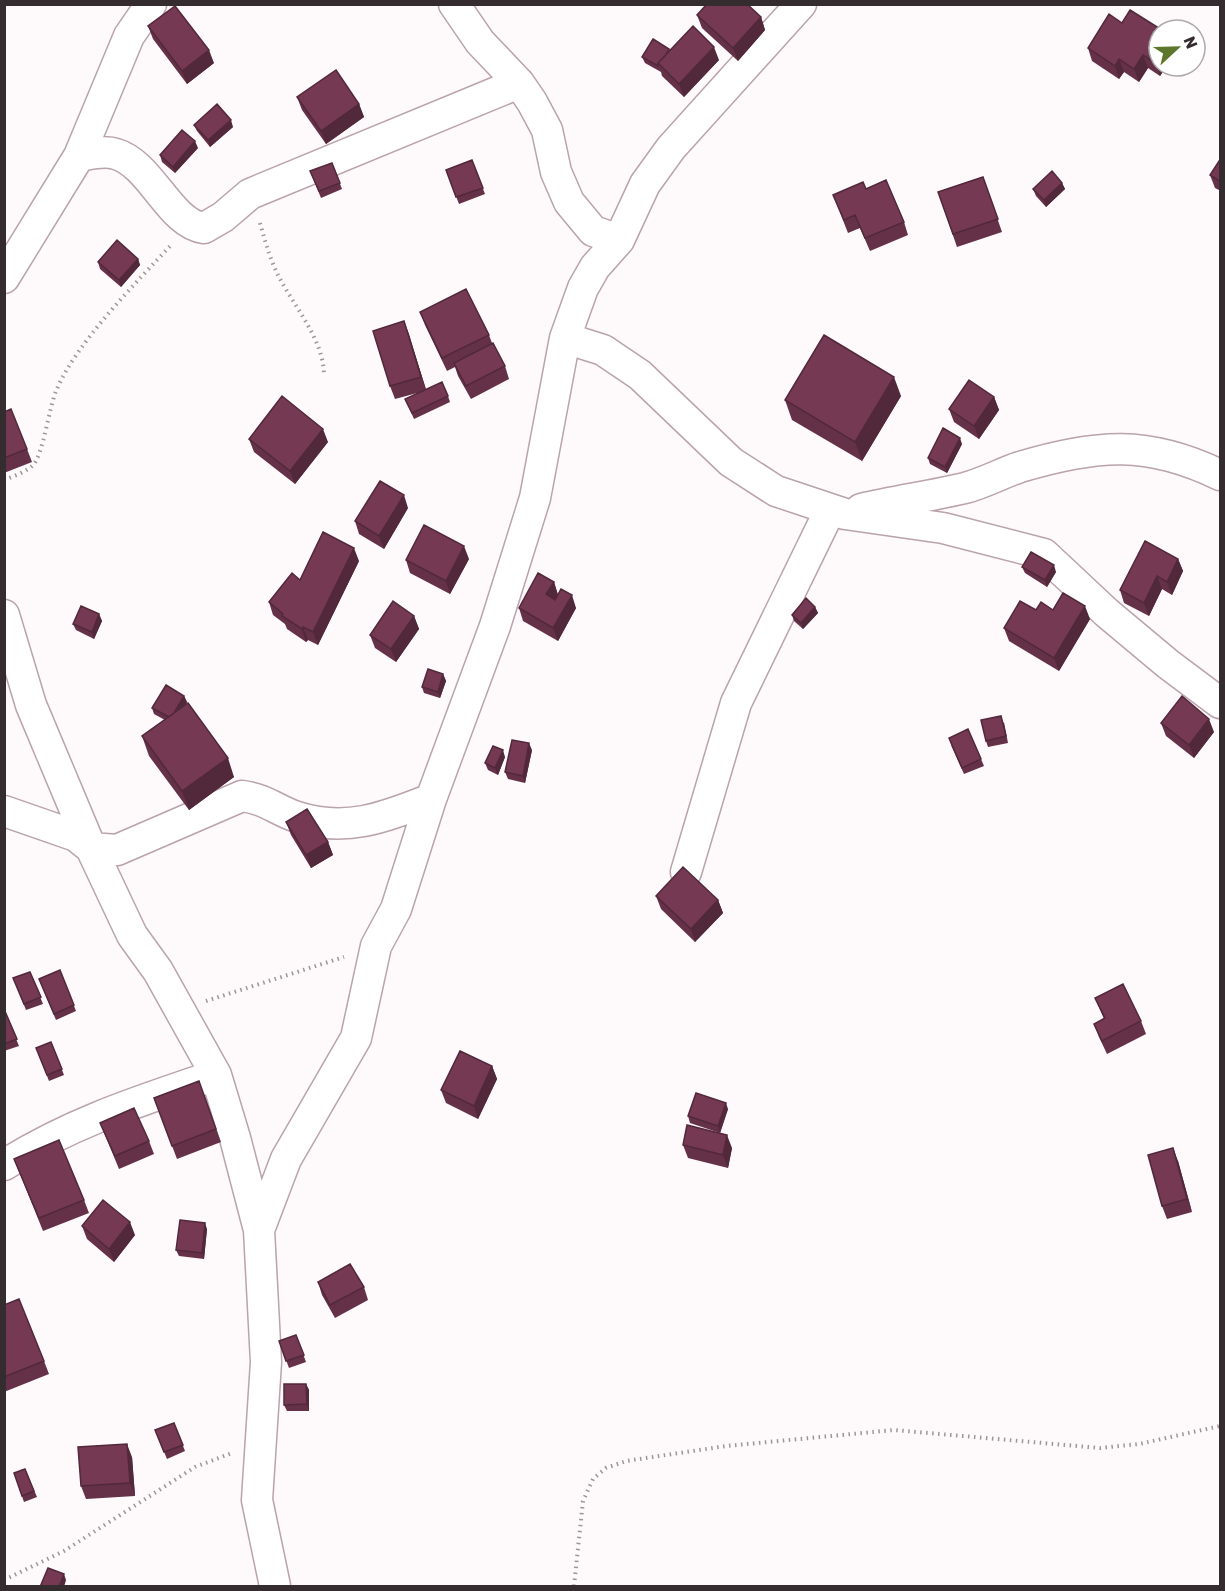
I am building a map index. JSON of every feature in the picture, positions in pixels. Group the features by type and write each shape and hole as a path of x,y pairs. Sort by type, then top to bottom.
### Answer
{"street":[{"path":"4,278 79,156 129,36 151,4"},
{"path":"454,4 480,42 519,83 547,130 556,172 569,202 593,231 619,240"},
{"path":"259,1230 286,1159 356,1038 376,946 396,909 431,799 495,626 535,498 565,338 583,288 619,240 645,184 671,148 801,4"},
{"path":"79,156 104,152 118,154 155,184 191,224 204,228 213,224 250,194 519,83"},
{"path":"565,338 603,350 640,375 731,462 776,491 837,512 944,528 1044,554 1107,613 1168,664 1221,703"},
{"path":"837,512 965,488 1019,467 1075,453 1131,448 1158,451 1221,475"},
{"path":"686,872 736,703 837,512"},
{"path":"4,615 31,705 91,848 132,936 158,971 178,1011 216,1075 259,1230 266,1362 257,1500 275,1587"},
{"path":"4,812 76,836 91,848 105,851 127,847 242,796 260,798 296,817 332,824 363,823 431,799"},
{"path":"4,1165 45,1140 87,1120 216,1075"}],"path":[{"path":"250,194 278,274 310,330 324,363 324,376"},
{"path":"4,480 33,465 39,455 56,391 74,360 124,296 191,224"},
{"path":"178,1011 223,994 281,979 376,946"},
{"path":"574,1587 582,1510 587,1490 599,1473 626,1461 726,1446 894,1430 1100,1448 1139,1444 1221,1426"},
{"path":"4,1580 64,1551 195,1467 231,1454 259,1448"}],"building":[{"path":"707,4 747,4 761,17 733,48 697,15"},
{"path":"175,6 209,50 182,71 148,26"},
{"path":"1130,10 1147,21 1147,57 1143,55 1134,69 1119,59 1115,66 1088,48 1109,14 1122,23"},
{"path":"693,26 714,47 679,84 658,63"},
{"path":"653,39 669,49 658,66 642,57"},
{"path":"336,70 359,104 321,131 297,97"},
{"path":"217,104 231,120 208,140 194,125"},
{"path":"182,130 195,141 173,167 160,155"},
{"path":"1221,158 1221,182 1210,175"},
{"path":"472,160 483,188 456,197 446,170"},
{"path":"332,163 340,183 319,191 310,171"},
{"path":"1052,171 1062,183 1044,200 1033,189"},
{"path":"983,177 998,219 953,234 938,192"},
{"path":"886,180 904,222 865,238 855,215 844,220 833,195 863,182 866,189"},
{"path":"117,240 138,259 119,280 98,262"},
{"path":"466,289 489,335 442,358 420,312"},
{"path":"404,321 421,377 390,386 373,331"},
{"path":"824,335 894,377 855,442 785,400"},
{"path":"493,343 505,366 466,386 454,363"},
{"path":"969,380 994,397 974,426 949,409"},
{"path":"442,382 448,396 412,413 405,399"},
{"path":"282,396 323,429 290,471 249,439"},
{"path":"11,409 27,449 4,458 4,412"},
{"path":"943,428 960,438 945,467 928,458"},
{"path":"380,481 404,495 379,536 355,521"},
{"path":"424,525 464,546 446,581 406,560"},
{"path":"323,532 354,548 313,632 303,627 302,629 282,616 283,614 269,602 292,573 300,580"},
{"path":"1145,541 1178,559 1167,582 1157,576 1144,603 1120,590"},
{"path":"1031,552 1054,565 1045,580 1022,567"},
{"path":"538,573 554,582 546,594 555,600 561,589 572,595 553,628 519,608"},
{"path":"1063,593 1085,606 1054,658 1004,628 1020,601 1036,610 1041,602 1053,610"},
{"path":"806,598 815,607 801,623 792,615"},
{"path":"393,601 414,616 391,649 370,635"},
{"path":"81,606 99,614 92,632 73,624"},
{"path":"428,669 443,674 438,692 422,687"},
{"path":"166,685 184,696 169,717 152,708"},
{"path":"1182,696 1209,719 1189,745 1161,723"},
{"path":"188,703 228,758 182,791 142,736"},
{"path":"1001,716 1006,736 986,741 981,720"},
{"path":"968,729 981,759 962,768 949,738"},
{"path":"512,740 529,743 523,776 505,772"},
{"path":"493,746 503,750 495,768 485,763"},
{"path":"307,809 328,842 306,855 286,822"},
{"path":"683,867 718,900 691,929 656,896"},
{"path":"60,970 74,1005 54,1014 39,979"},
{"path":"30,972 41,997 24,1004 13,978"},
{"path":"1123,984 1141,1021 1102,1041 1094,1024 1105,1018 1095,998"},
{"path":"4,1009 17,1039 4,1044"},
{"path":"51,1042 62,1069 47,1075 36,1048"},
{"path":"460,1051 492,1066 474,1106 441,1090"},
{"path":"199,1081 216,1129 172,1146 154,1098"},
{"path":"696,1093 726,1103 718,1126 688,1116"},
{"path":"134,1108 149,1141 115,1156 100,1123"},
{"path":"687,1125 727,1135 723,1155 683,1145"},
{"path":"59,1140 84,1200 39,1218 14,1159"},
{"path":"1173,1148 1187,1199 1162,1206 1148,1155"},
{"path":"103,1200 130,1222 109,1249 82,1226"},
{"path":"180,1220 205,1223 202,1253 176,1250"},
{"path":"350,1264 364,1287 330,1305 318,1282"},
{"path":"19,1299 44,1361 4,1377 4,1305"},
{"path":"296,1335 304,1355 286,1361 279,1341"},
{"path":"284,1384 306,1384 307,1404 284,1405"},
{"path":"174,1423 183,1445 164,1452 155,1430"},
{"path":"127,1444 130,1483 81,1486 78,1447"},
{"path":"25,1469 34,1491 22,1496 14,1473"},
{"path":"48,1568 64,1574 59,1587 40,1587"}]}
